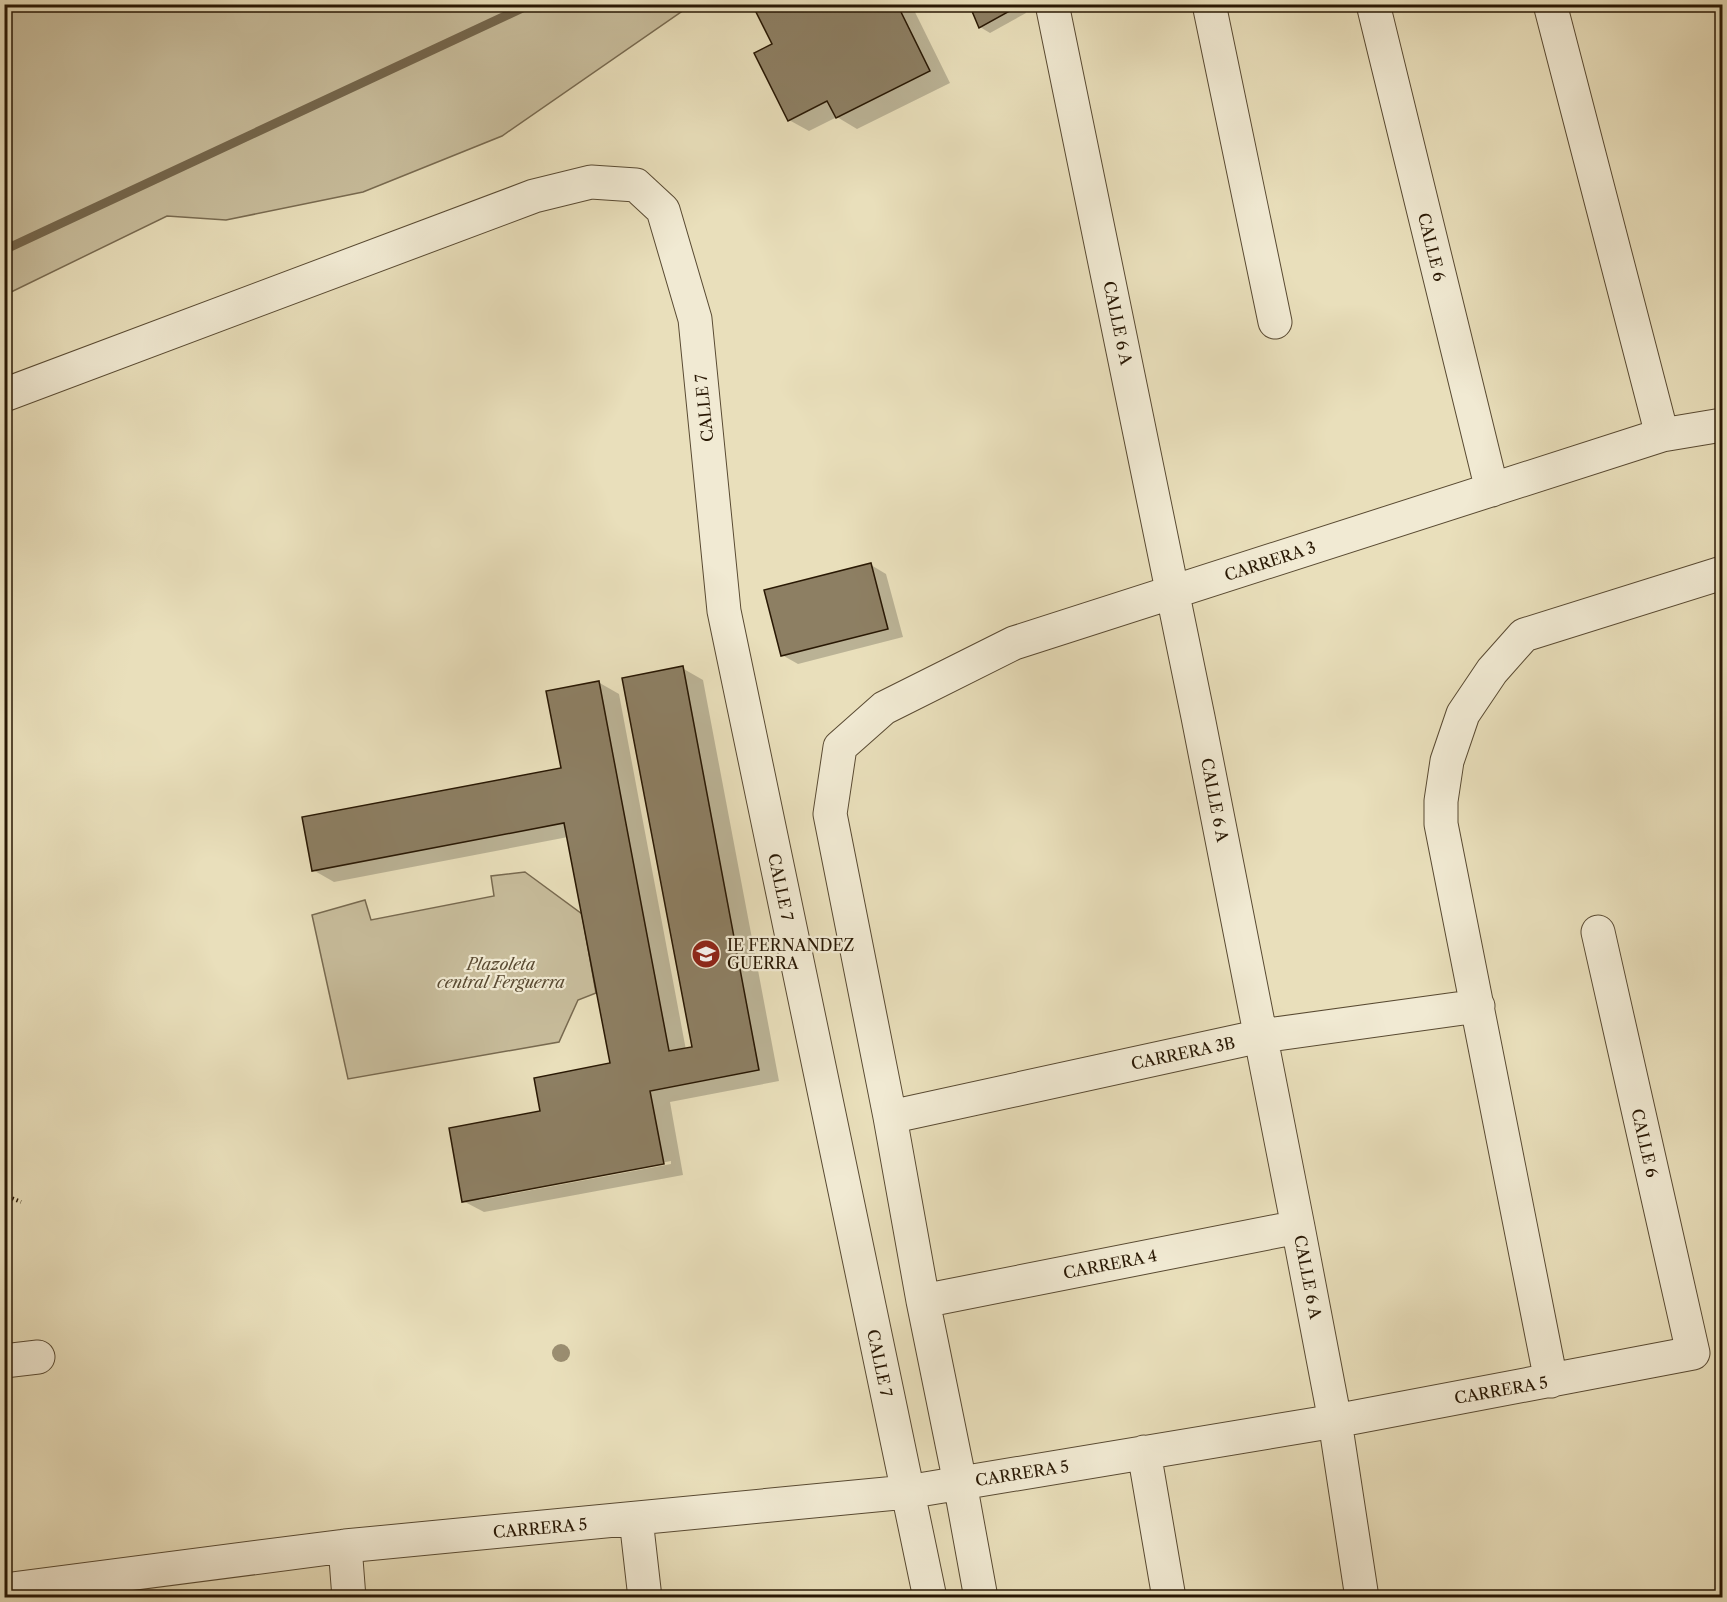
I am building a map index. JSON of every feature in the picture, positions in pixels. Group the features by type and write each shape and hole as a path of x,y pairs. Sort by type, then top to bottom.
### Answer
{"street":[{"name":"CALLE 6 A","path":"1052,4 1173,592 1261,1036 1335,1420 1362,1598"},
{"path":"1209,4 1275,322"},
{"name":"CALLE 6","path":"1373,4 1492,490"},
{"path":"1550,4 1662,435"},
{"name":"CALLE 7","path":"4,395 534,196 591,182 636,185 663,210 695,319 724,611 930,1598"},
{"name":"CARRERA 3","path":"890,1117 830,814 840,747 884,708 1014,643 1662,435 1722,425"},
{"path":"1551,1381 1441,824 1441,801 1447,761 1463,714 1492,671 1524,635 1722,573"},
{"name":"CALLE 6","path":"1598,932 1693,1353"},
{"name":"CARRERA 3B","path":"890,1117 1261,1036 1478,1006"},
{"path":"890,1117 981,1598"},
{"name":"CARRERA 4","path":"923,1301 1298,1227"},
{"name":"CARRERA 5","path":"4,1590 345,1546 907,1492 1335,1420 1693,1353"},
{"path":"4,1361 38,1358"},
{"path":"1144,1452 1169,1598"},
{"path":"636,1519 645,1598"},
{"path":"345,1546 350,1598"}],"path":[{"path":"4,1195 21,1202"}],"green space":[{"path":"5,4 691,5 502,136 363,192 226,220 167,216 5,295"},
{"name":"Plazoleta central Ferguerra","path":"525,872 582,914 596,993 578,1000 559,1042 348,1079 312,915 365,900 371,920 494,896 491,876"}],"building":[{"path":"767,4 897,4 930,71 836,118 827,101 788,121 754,53 772,44 755,10"},
{"path":"969,4 1016,4 1017,7 979,28"},
{"path":"871,563 888,629 781,656 764,590"},
{"name":"IE FERNANDEZ GUERRA","path":"683,666 759,1070 650,1091 664,1164 462,1202 449,1128 540,1111 534,1078 610,1063 564,823 312,871 302,817 561,768 546,691 599,681 669,1051 692,1047 622,678"}],"waterway":[{"path":"4,250 531,4"}],"place":[{"name":"IE FERNANDEZ GUERRA","path":"706,954"}]}
